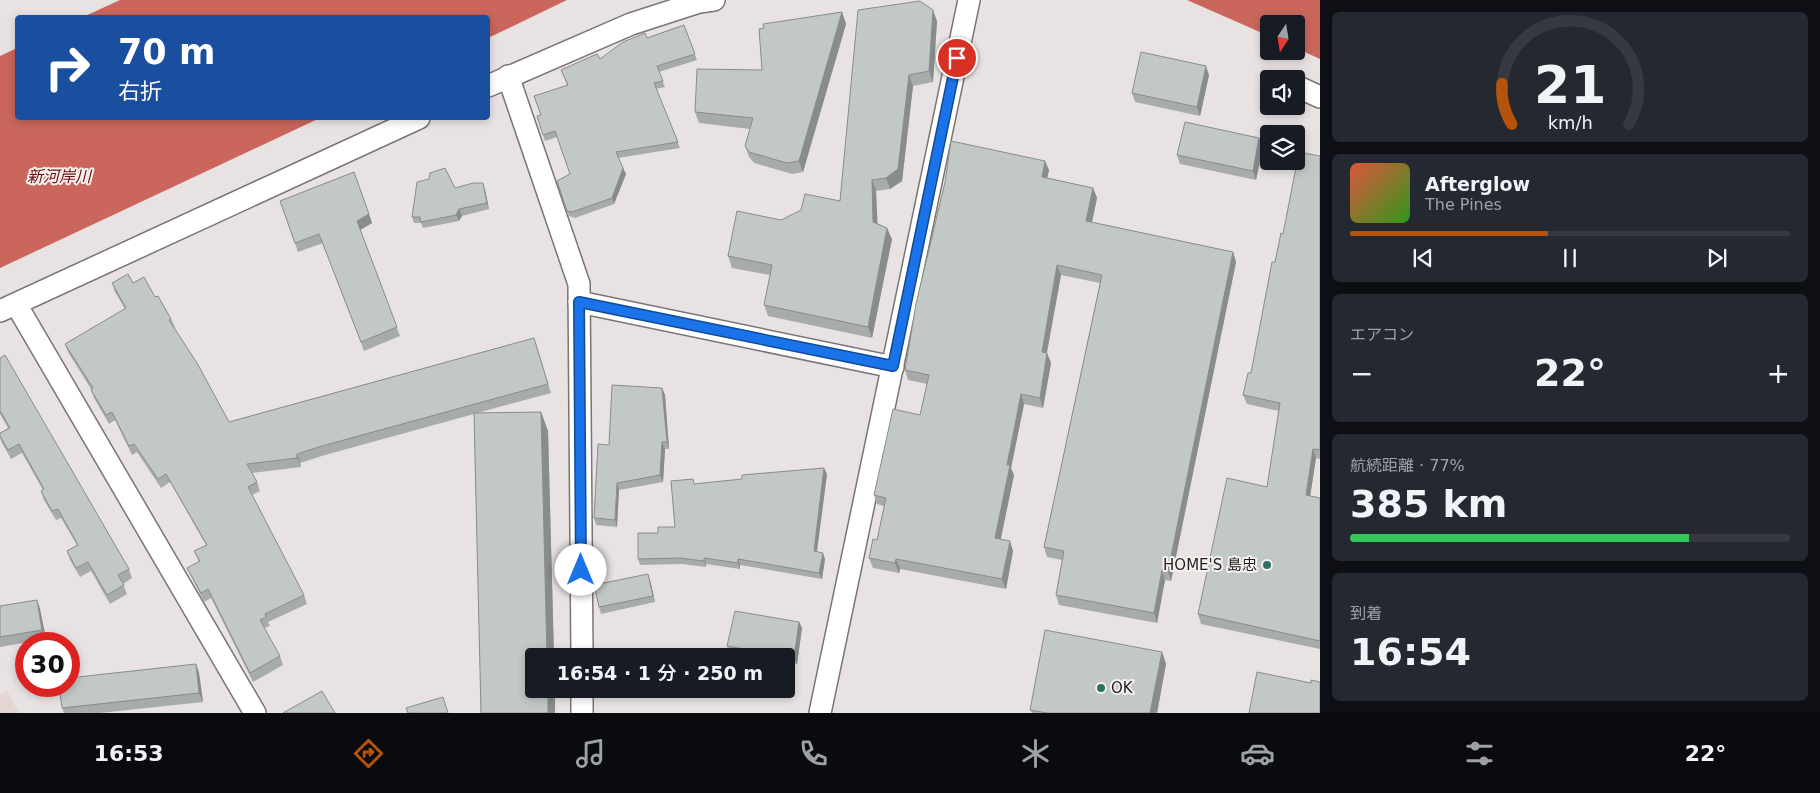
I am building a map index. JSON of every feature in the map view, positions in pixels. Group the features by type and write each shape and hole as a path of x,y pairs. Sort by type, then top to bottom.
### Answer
{"street":[{"path":"490,85 631,24 699,2 714,0"},
{"path":"820,713 969,0"},
{"path":"508,76 580,284 582,648"},
{"path":"1305,90 1320,97"},
{"path":"256,713 8,308 415,120"},
{"path":"579,302 893,366"},
{"path":"582,698 582,713"}],"shaded area":[{"path":"7,691 19,713 0,713 0,695"}],"water":[{"path":"120,0 567,0 490,37 490,15 87,15"},
{"path":"1187,0 1320,0 1320,59 1305,52 1305,15 1260,15 1260,32"},
{"name":"新河岸川","path":"15,49 15,120 316,120 0,268 0,56"}],"building":[{"path":"920,1 933,10 929,71 909,75 898,169 886,178 872,180 873,222 887,228 868,327 764,305 772,265 728,256 737,211 781,220 801,210 805,194 840,201 858,10"},
{"path":"842,12 799,161 787,163 749,152 745,146 753,118 695,112 697,69 762,70 759,29 764,28 763,24"},
{"path":"684,25 695,54 657,66 663,81 654,83 678,142 616,152 623,168 612,198 572,212 567,211 557,181 570,174 555,131 543,135 537,116 541,115 534,96 568,85 561,70 597,54 600,59 623,42 645,33 647,38"},
{"path":"1141,52 1206,66 1197,107 1132,93"},
{"path":"1185,122 1259,138 1253,171 1177,155"},
{"path":"951,141 1045,161 1042,177 1093,188 1086,221 1233,252 1168,571 1162,570 1154,613 1056,595 1064,551 1044,547 1102,275 1057,265 1042,352 1047,353 1040,398 1021,394 1007,465 1010,465 995,538 1010,541 1002,579 896,559 895,563 869,558 873,539 877,540 886,498 874,495 893,409 920,415 929,375 905,370 916,304 945,182"},
{"path":"1305,153 1320,156 1320,450 1313,449 1306,495 1320,498 1320,641 1198,614 1227,478 1267,487 1280,403 1243,395 1248,373 1251,373 1272,262 1275,262 1281,233 1283,234 1295,170 1305,170"},
{"path":"445,168 455,188 473,183 483,183 487,203 459,209 456,215 421,222 420,217 412,217 417,182 429,179 430,173"},
{"path":"354,172 369,214 357,221 397,327 361,342 319,234 295,243 280,201"},
{"path":"128,274 133,283 144,277 155,297 158,296 171,319 169,320 197,363 229,422 534,338 548,384 322,446 297,454 297,458 247,464 257,482 248,487 304,595 265,614 266,617 260,620 280,656 250,673 208,589 201,593 187,568 200,561 194,551 207,545 166,474 158,479 134,444 129,446 112,412 106,415 91,390 93,388 65,344 126,308 112,283"},
{"path":"5,355 129,569 118,575 124,585 107,595 88,562 76,568 67,551 78,545 58,509 52,511 41,491 44,489 19,444 8,450 0,436 0,433 10,428 0,411 0,358"},
{"path":"612,385 662,388 667,442 662,442 660,475 617,483 615,520 594,518 598,444 609,445"},
{"path":"541,412 547,648 525,648 525,698 548,698 548,713 481,713 474,413"},
{"path":"824,468 814,551 823,553 819,573 738,559 738,563 704,558 704,561 680,558 638,559 638,533 658,533 658,527 675,527 671,481 693,479 694,484 742,479 742,475"},
{"path":"648,574 653,596 599,607 594,585"},
{"path":"37,600 42,630 15,632 15,634 0,637 0,606"},
{"path":"735,611 799,622 795,651 795,648 738,648 727,646"},
{"name":"OK","path":"1045,630 1162,652 1150,713 1047,713 1030,710"},
{"path":"196,664 199,693 62,708 60,697 80,697 80,677"},
{"path":"1257,672 1311,683 1311,680 1320,682 1320,713 1249,713"},
{"path":"322,691 335,713 283,713"},
{"path":"443,697 448,713 408,713 406,708"}],"place":[{"name":"HOME'S 島忠","path":"1267,565"},
{"name":"OK","path":"1101,688"}],"route":[{"path":"581,570 579,302 893,366 957,58"}]}
